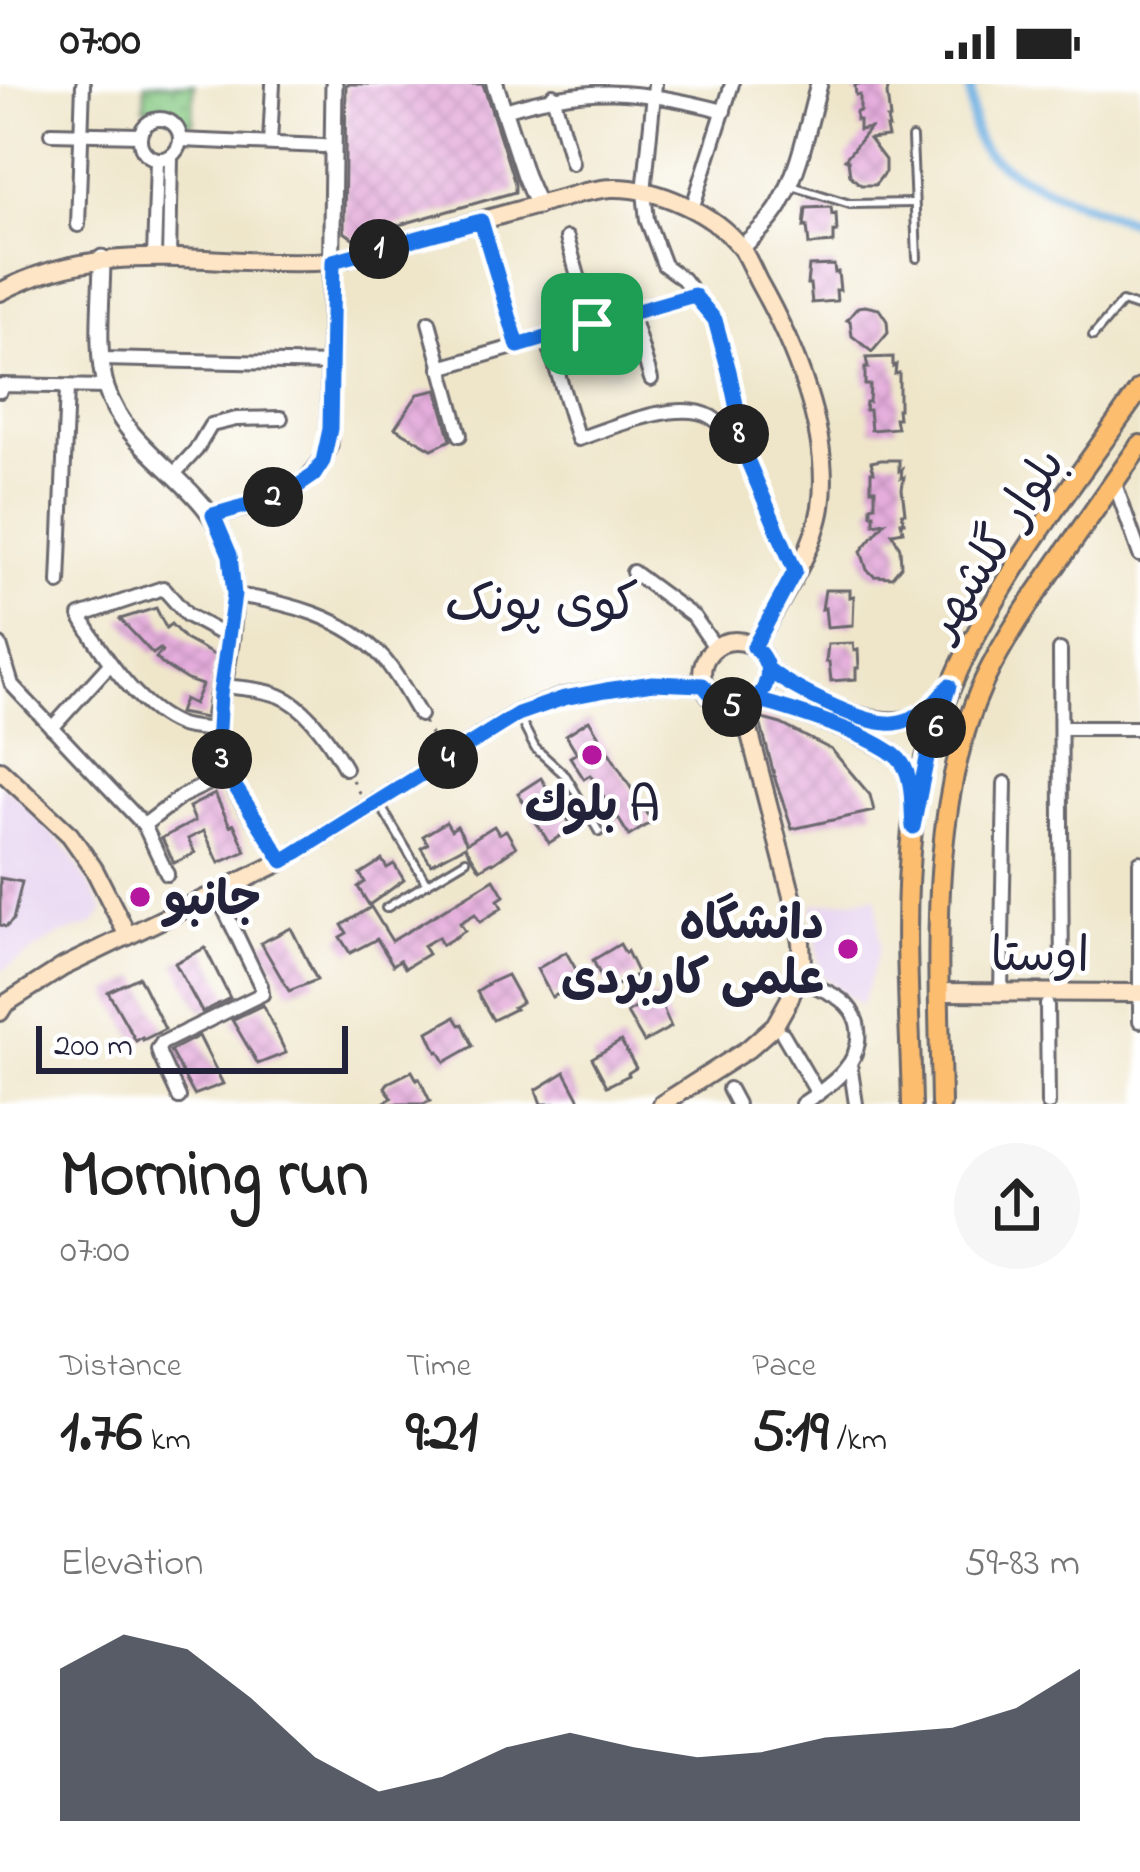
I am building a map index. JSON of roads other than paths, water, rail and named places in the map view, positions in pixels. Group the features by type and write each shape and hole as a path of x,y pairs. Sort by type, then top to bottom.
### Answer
{"main road":[{"path":"0,292 56,267 102,259 333,261 613,188 644,192 692,209 741,248 775,309 815,423 822,468 821,509 808,547 754,647"},
{"name":"بلوار گلشهر","path":"912,1104 908,901 913,827 928,753 949,686 996,597 1140,389"},
{"name":"بلوار گلشهر","path":"941,1104 943,844 963,738 998,654 1140,445"},
{"path":"913,827 909,783 900,759 871,741 750,703 719,704 703,685 701,671 715,647 730,641 747,643 784,682 888,724 929,709 949,686"},
{"path":"750,703 766,686 768,669"},
{"path":"0,1012 5,1004 63,967 283,861 518,714 606,690 653,683 703,685"},
{"path":"672,1101 775,1025 802,964 794,904 750,703"},
{"path":"0,770 70,835 94,868 128,937"},
{"path":"909,993 939,992"},
{"name":"اوستا","path":"939,992 1140,993"}],"street":[{"path":"78,225 83,84"},
{"path":"270,143 273,84"},
{"path":"213,515 286,494 314,475 328,445 334,84"},
{"path":"494,84 538,206"},
{"path":"692,209 732,84"},
{"path":"741,248 781,203 819,84"},
{"path":"502,111 580,87 654,88 724,111"},
{"path":"654,88 644,192 646,220 664,266 683,279 715,320 734,393 740,443 795,571"},
{"path":"553,95 572,164"},
{"path":"169,120 178,128 181,140 178,150 164,159 147,156 140,146 140,134 146,124 169,120"},
{"path":"51,133 140,134"},
{"path":"181,140 323,146"},
{"path":"162,258 164,159"},
{"path":"481,221 518,346"},
{"path":"566,238 592,324"},
{"path":"102,259 101,359 117,413 213,515 230,555 234,595 217,746 227,774 283,861"},
{"path":"440,368 694,295"},
{"path":"631,313 650,379"},
{"path":"429,322 460,435"},
{"path":"547,338 578,439 650,416 683,412 708,415 740,443"},
{"path":"101,359 332,364"},
{"path":"0,391 2,386 106,387"},
{"path":"59,583 67,388"},
{"path":"174,474 211,425 281,418"},
{"path":"1114,482 1140,555"},
{"path":"633,572 694,617 715,647"},
{"path":"218,730 179,725 155,709 110,664 80,616 164,587 187,615 223,634"},
{"path":"234,595 280,602 329,620 365,642 383,658 420,715"},
{"path":"0,645 12,685 145,825 167,874"},
{"path":"1060,650 1062,992"},
{"path":"52,728 110,664"},
{"path":"223,686 282,696 317,728 345,768"},
{"path":"1061,728 1140,728"},
{"path":"145,825 182,796 227,774"},
{"path":"1001,992 1005,783"},
{"path":"1140,862 1140,1021"},
{"path":"179,1097 160,1056 162,1042 262,994 216,892"},
{"path":"797,979 842,1000 855,1014 859,1033 857,1053 850,1064 802,1104"},
{"path":"1047,1005 1048,1104"},
{"path":"783,1034 818,1094"},
{"path":"850,1064 856,1104"},
{"path":"729,1089 737,1104"}],"lane":[{"path":"912,138 916,258"},
{"path":"789,185 850,204 914,202"},
{"path":"1094,336 1122,302 1140,308"},
{"path":"518,714 535,748 566,776 599,832"},
{"path":"372,803 427,884"},
{"path":"386,908 466,860"}],"waterway":[{"path":"970,84 975,133 987,153 1050,191 1140,225"}],"place":[{"name":"بلوك A","path":"592,755"},
{"name":"جانبو","path":"140,897"},
{"name":"دانشگاه علمی کاربردی","path":"848,949"}],"district":[{"name":"کوی پونک","path":"542,601"}]}
